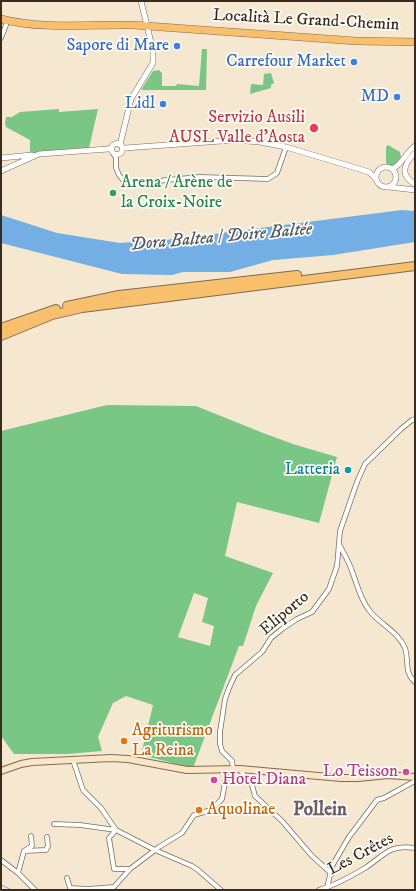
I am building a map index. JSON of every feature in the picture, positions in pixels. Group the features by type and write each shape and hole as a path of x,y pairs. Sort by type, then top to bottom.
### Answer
{"highway":[{"path":"1,328 45,311 119,295 415,261"},
{"path":"1,336 52,315 82,308 415,266"}],"main road":[{"path":"2,26 17,23 47,26 106,24 148,28"},
{"path":"2,26 47,30 148,28"},
{"name":"Località Le Grand-Chemin","path":"148,28 356,41 415,42"},
{"name":"Località Le Grand-Chemin","path":"148,28 327,44 415,47"},
{"path":"1,771 21,764 111,758 128,759 187,770 233,768 341,778 388,775 415,777"}],"street":[{"path":"142,1 153,51 153,63 132,99 117,149 116,168 123,180 130,184 139,184 200,176 268,179 277,173 286,147"},
{"path":"1,38 2,26"},
{"path":"1,158 235,140 260,142 286,147 369,172 377,171 383,167 392,169 398,166 409,150 415,146"},
{"path":"389,187 394,184 401,165 415,149"},
{"path":"415,153 408,161 405,169 407,177 415,184"},
{"path":"1,171 39,154"},
{"path":"392,169 400,185 415,189"},
{"path":"375,178 377,171"},
{"path":"369,172 380,186 386,188 415,189"},
{"name":"Eliporto","path":"233,768 232,761 222,751 220,744 220,732 225,700 235,675 262,652 271,638 282,629 297,619 312,612 329,589 337,566 340,531 365,464 401,429 415,419"},
{"path":"340,545 352,570 366,606 373,615 402,643 406,653 408,673 415,682"},
{"path":"73,760 83,790 101,808 116,830"},
{"path":"110,890 130,869 155,850 182,833 194,815 211,810 222,799 226,769"},
{"path":"240,769 252,786 256,796 282,821 312,856 332,874"},
{"path":"327,888 332,874 332,866 349,837 377,800 384,798 415,781"},
{"path":"54,824 80,825 116,830 155,850 192,866 221,890"},
{"path":"116,830 109,838 114,869 130,869"},
{"path":"18,873 24,851 32,846 31,836"},
{"path":"24,851 46,850 48,846 47,837"},
{"name":"Les Crêtes","path":"319,890 346,879 367,867 380,856 394,848 415,848"},
{"path":"1,860 18,873 35,890"},
{"path":"67,878 70,888 88,889 114,887"}],"green space":[{"path":"202,49 207,49 206,90 141,90 153,71 159,70 162,73 162,86 176,86 177,84 199,86"},
{"path":"271,73 274,83 271,85 271,88 250,94 251,84 263,85 264,74"},
{"path":"59,109 59,112 98,109 89,148 30,154 30,140 6,127 6,117 12,117 20,112"},
{"path":"388,145 400,152 401,158 396,165 390,166 386,163 386,147"},
{"path":"107,405 196,406 296,445 337,457 319,523 237,502 225,556 273,573 256,606 243,646 239,646 193,768 141,755 153,705 126,696 113,703 98,737 102,751 68,754 14,754 1,736 1,431","holes":["194,593 208,598 202,622 214,626 210,646 178,637"]}],"water":[{"name":"Dora Baltea / Doire Baltée","path":"402,210 415,211 415,242 333,255 273,260 230,272 183,272 172,275 122,274 1,243 1,215 57,233 120,243 166,240"}],"waterway":[{"path":"1,885 12,890"}],"place":[{"name":"Sapore di Mare","path":"177,46"},
{"name":"Carrefour Market","path":"354,62"},
{"name":"MD","path":"397,97"},
{"name":"Lidl","path":"163,104"},
{"name":"Servizio Ausili AUSL Valle d'Aosta","path":"314,128"},
{"name":"Arena / Arène de la Croix-Noire","path":"113,193"},
{"name":"Latteria","path":"348,470"},
{"name":"Agriturismo La Reina","path":"124,741"},
{"name":"Lo Teisson","path":"406,772"},
{"name":"Hotel Diana","path":"214,780"},
{"name":"Aquolinae","path":"199,810"}],"district":[{"name":"Pollein","path":"320,811"}]}
